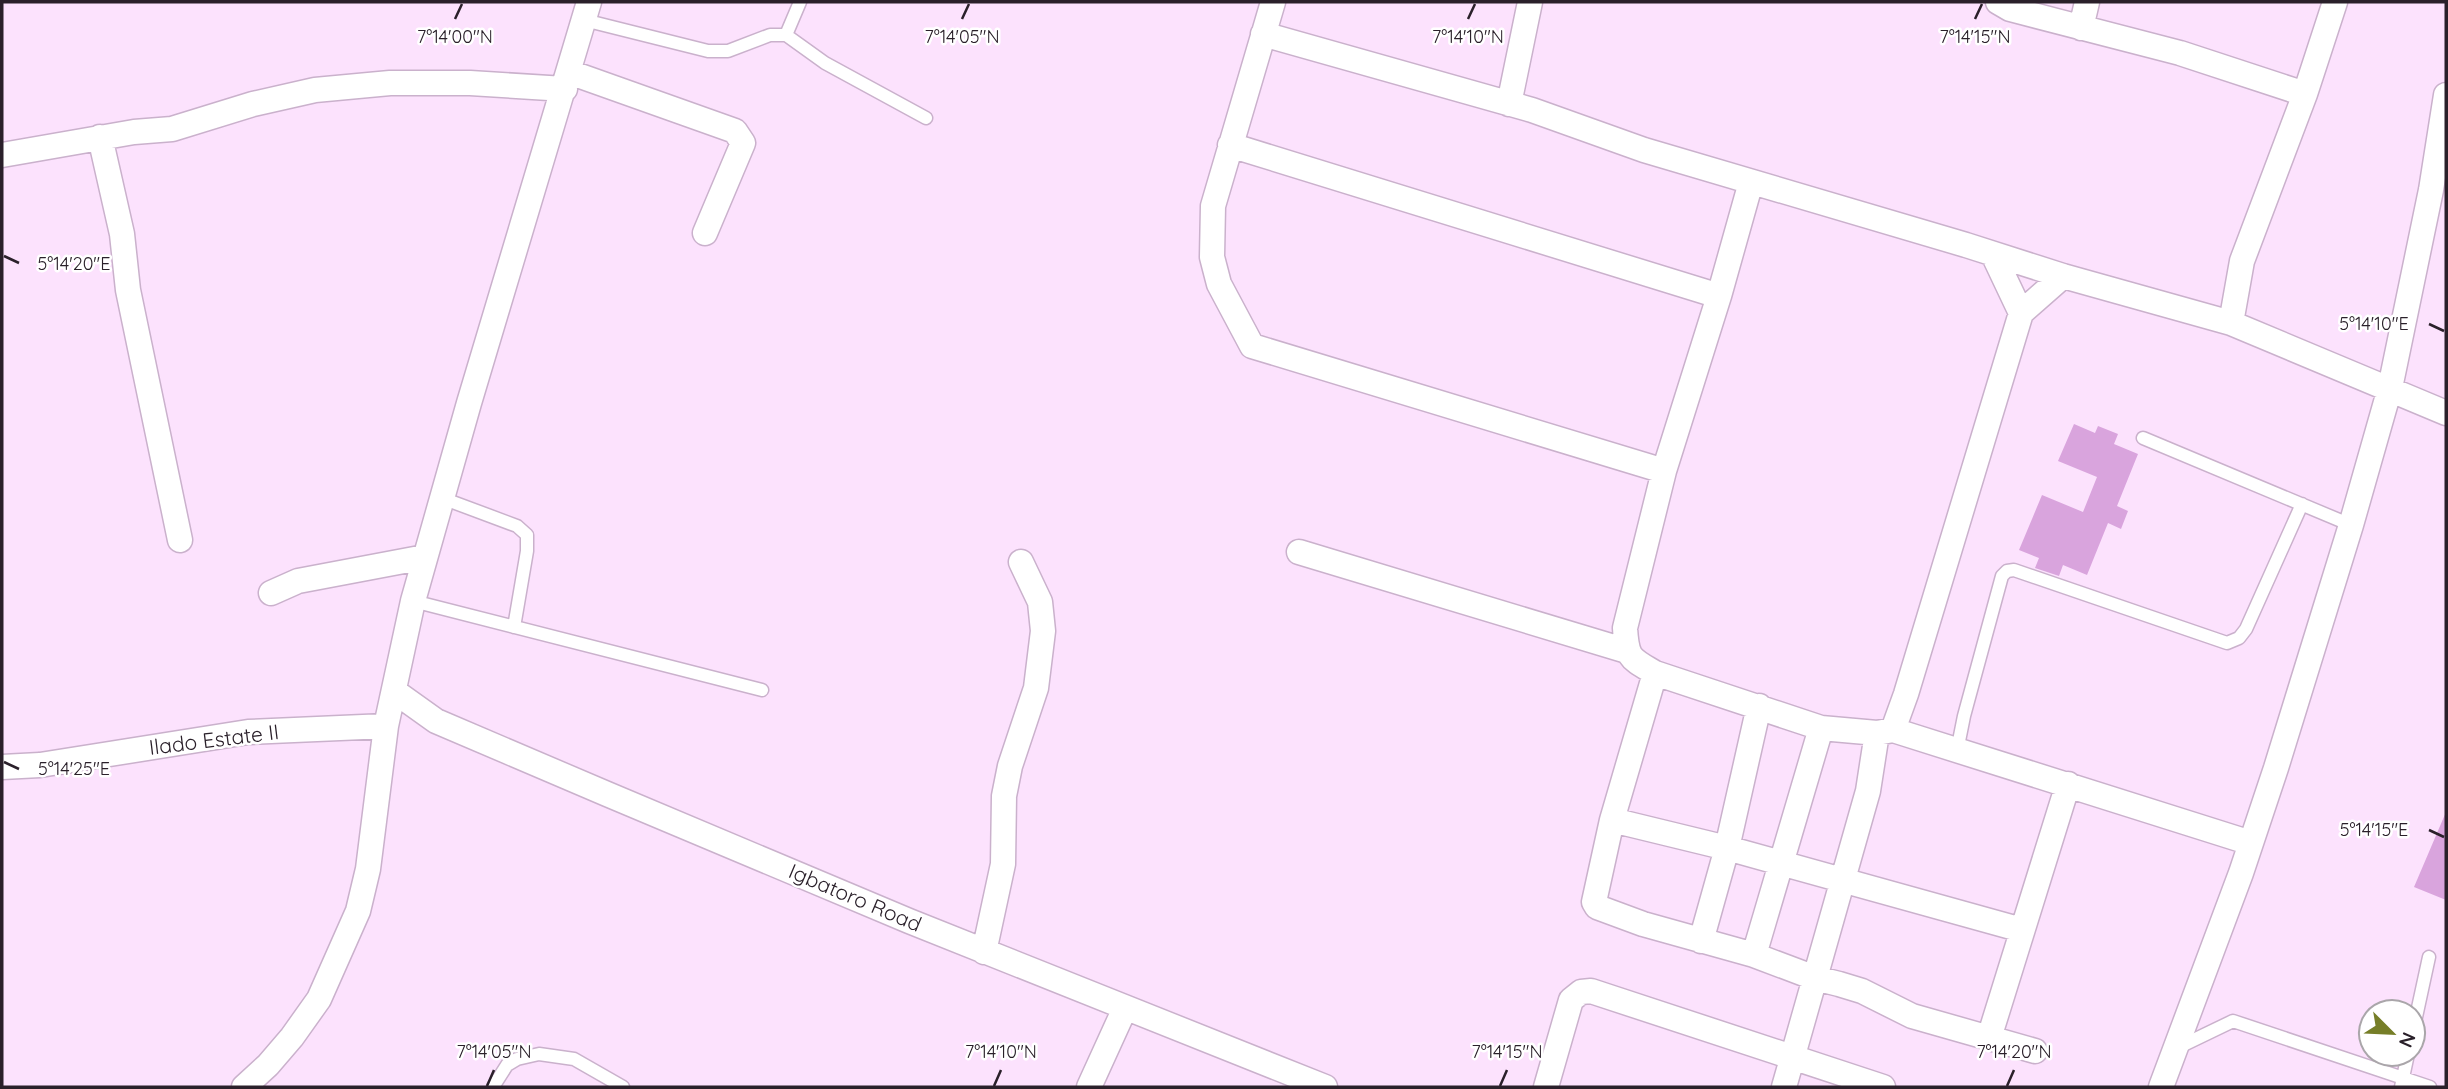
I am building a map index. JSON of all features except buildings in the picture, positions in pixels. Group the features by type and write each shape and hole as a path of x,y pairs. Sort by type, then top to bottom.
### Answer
{"street":[{"path":"1273,2 1213,206 1212,257 1219,284 1252,346 1664,471"},
{"path":"1509,104 1530,2"},
{"path":"1998,2 2010,9 2180,53 2305,94"},
{"path":"2081,28 2087,2"},
{"path":"2231,323 2242,261 2305,94 2335,2"},
{"path":"244,1087 263,1076 319,999 358,911 368,869 386,726 413,601 587,11"},
{"path":"1263,34 1509,104 1644,150 2063,276 2231,323 2446,413"},
{"path":"2,155 100,137 172,129 253,104 315,90 403,83 567,81 735,131 740,136 743,143 705,233"},
{"path":"2161,1087 2178,1048 2251,843 2351,525 2390,388 2445,111"},
{"path":"100,137 122,234 128,290 180,540"},
{"path":"1230,145 1719,296"},
{"path":"1751,182 1719,296 1664,471 1625,628 1627,651 1635,661 1655,673 1821,728 1885,732 1957,751 2251,843"},
{"path":"1993,254 2021,313"},
{"path":"1784,1087 1885,732 1906,694 2021,313 2063,276"},
{"path":"1299,552 1627,651"},
{"path":"271,593 298,581 425,557"},
{"path":"984,952 1003,864 1004,796 1010,766 1036,688 1043,631 1040,603 1020,562"},
{"path":"1655,673 1612,820 1594,902 1597,907 1643,924 1754,956 1862,992 1912,1016 2035,1051"},
{"name":"Igbatoro Road","path":"394,691 436,720 984,952 1325,1087"},
{"path":"1701,941 1727,848 1759,706"},
{"name":"Ilado Estate II","path":"2,767 40,765 248,732 386,726"},
{"path":"1754,956 1821,728"},
{"path":"1989,1038 2068,784"},
{"path":"1612,820 1727,848 2022,930"},
{"path":"1546,1087 1571,1000 1581,992 1591,991 1883,1087"},
{"path":"1089,1087 1125,1008"}],"lane":[{"path":"786,35 800,2"},
{"path":"587,11 708,51 728,51 770,35 786,35 825,62 926,118"},
{"path":"2143,438 2351,525"},
{"path":"442,498 517,526 527,535 527,551 514,627"},
{"path":"1957,751 2002,576 2007,571 2014,569 2227,643 2239,638 2246,629 2302,504"},
{"path":"413,601 762,691"},
{"path":"2420,998 2429,957"},
{"path":"2178,1048 2233,1021 2402,1083 2430,1087"},
{"path":"494,1087 507,1065 517,1059 538,1054 574,1059 623,1087"}]}
